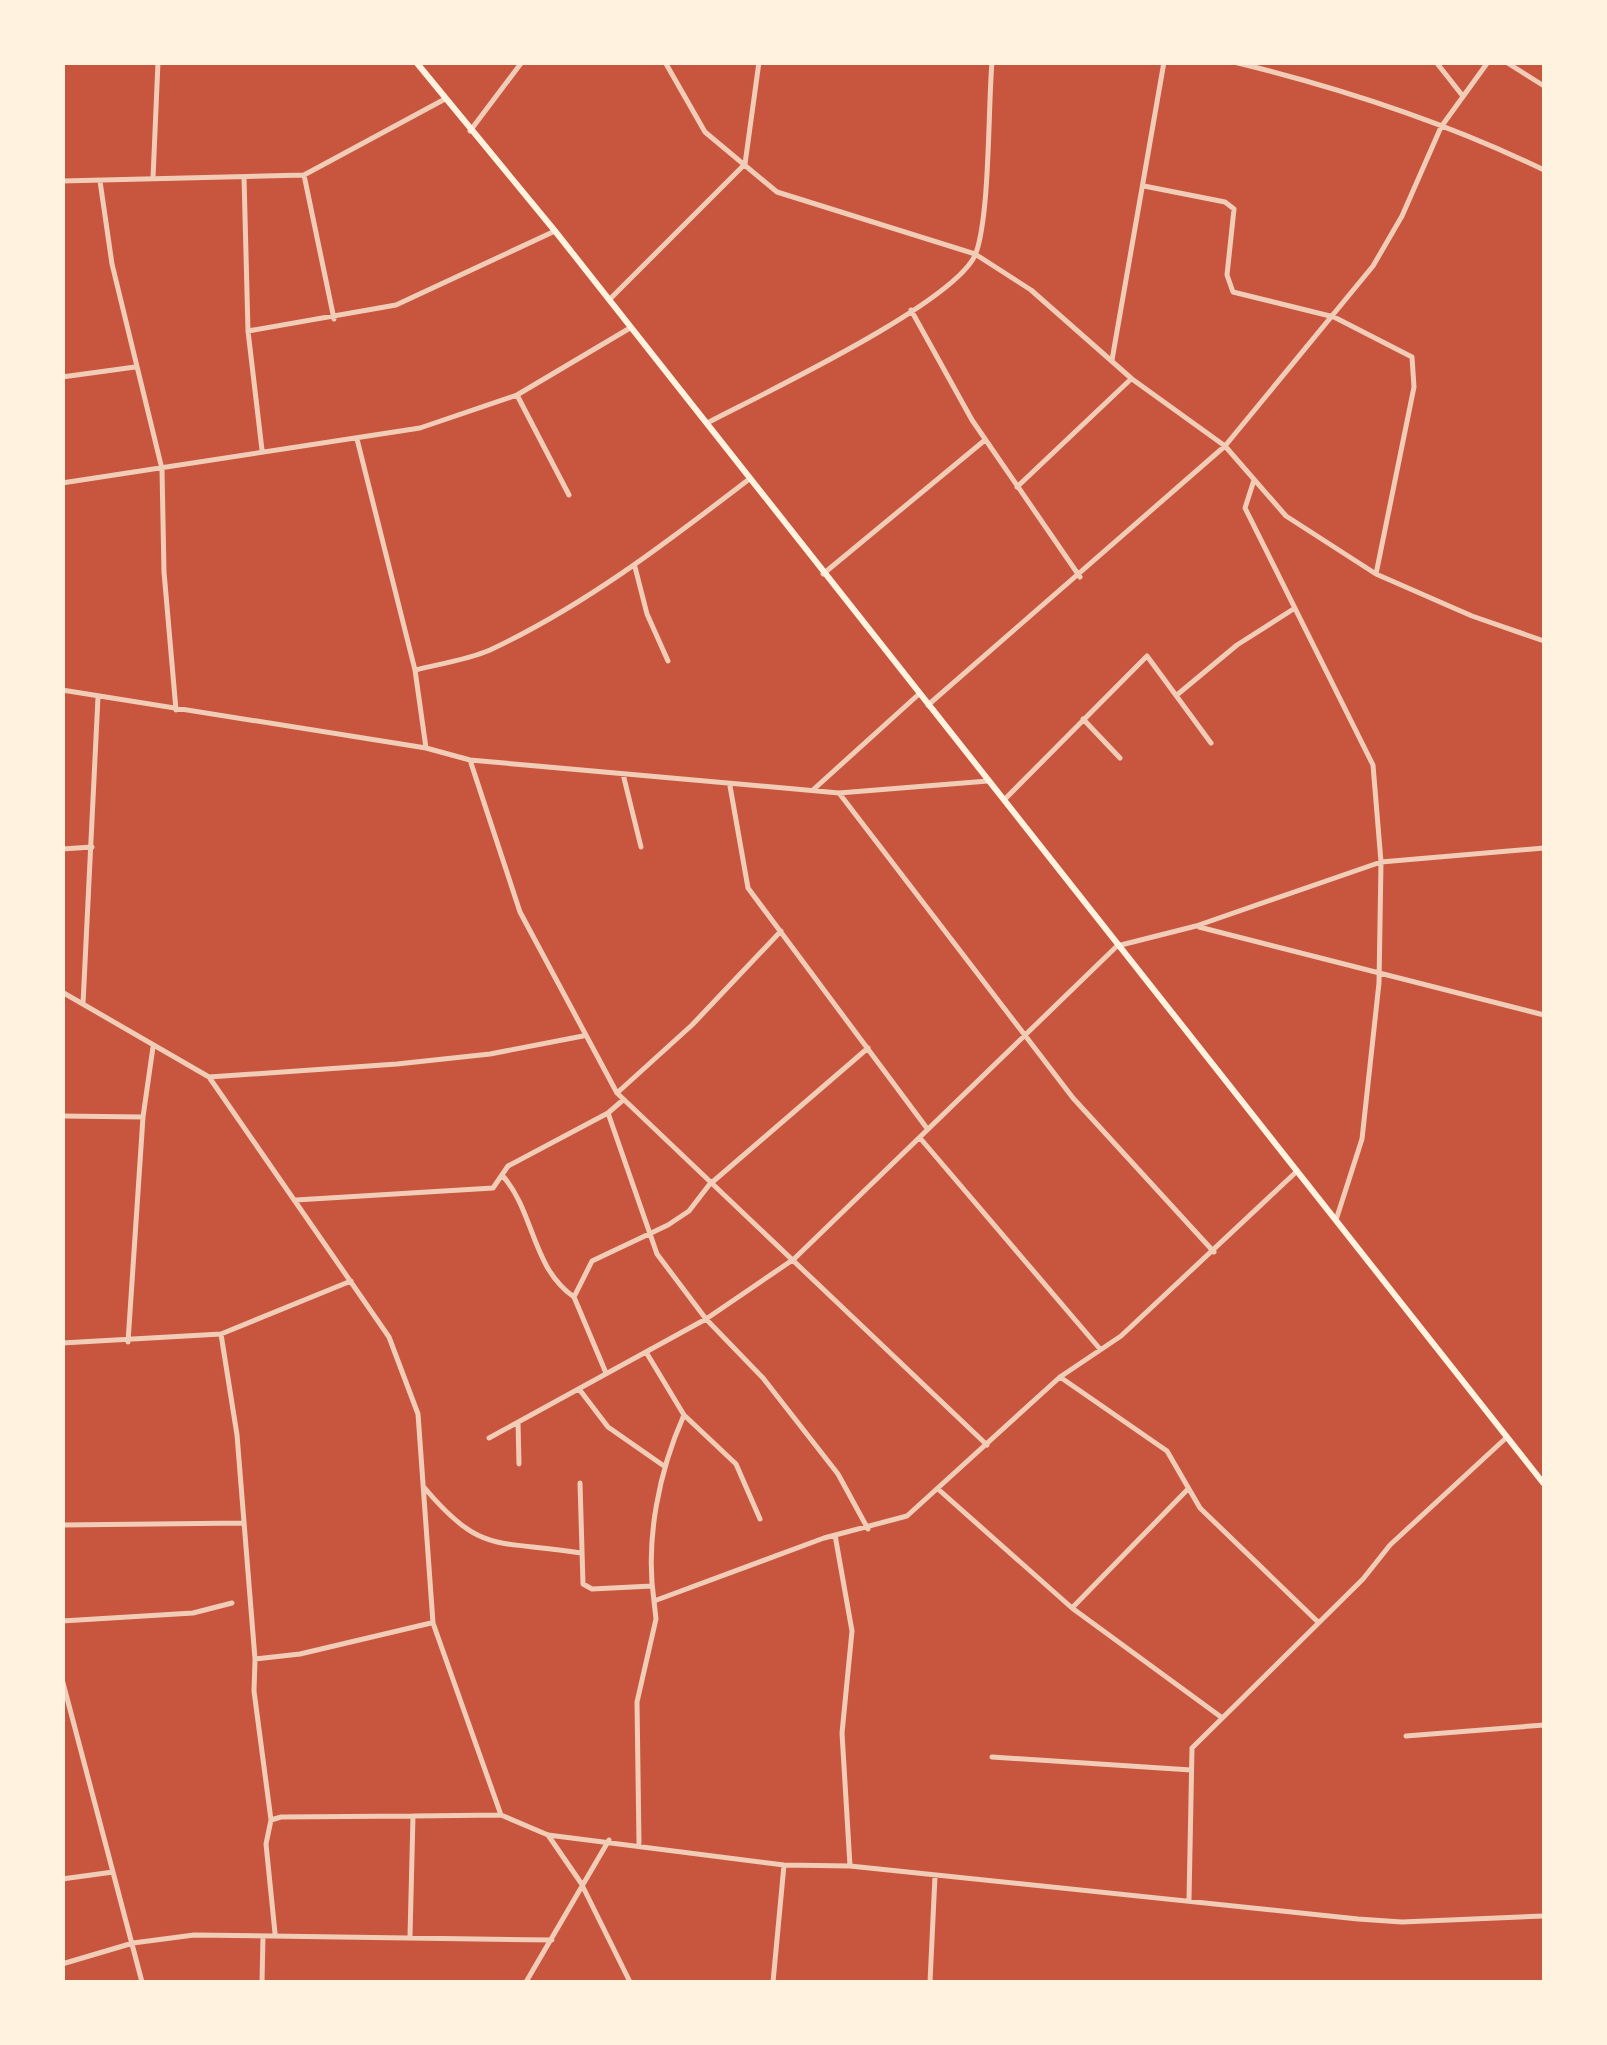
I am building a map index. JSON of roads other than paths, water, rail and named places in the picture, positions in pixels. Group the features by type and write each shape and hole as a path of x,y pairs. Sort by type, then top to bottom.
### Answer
{"main road":[{"path":"416,62 555,231 1544,1484"}],"street":[{"path":"153,178 158,62"},
{"path":"470,131 522,62"},
{"path":"666,62 706,132 777,192 975,254 1060,313 1132,379 1225,446 1286,516 1376,574 1544,641"},
{"path":"609,300 745,164 759,62"},
{"path":"705,424 911,310 956,279 975,254 992,62"},
{"path":"1112,361 1164,62"},
{"path":"1234,62 1350,92 1475,137 1544,170"},
{"path":"1436,62 1462,95"},
{"path":"928,705 1080,577 1225,446 1373,266 1402,216 1440,127 1488,62"},
{"path":"1506,62 1544,86"},
{"path":"62,181 304,175 445,99"},
{"path":"304,175 334,319"},
{"path":"244,176 248,331 262,450"},
{"path":"100,180 112,264 162,469 164,572 176,710"},
{"path":"1144,186 1225,202 1234,209 1227,275 1233,292 1334,317 1404,350 1414,362 1414,387 1376,574"},
{"path":"248,331 334,319 396,305 555,231"},
{"path":"911,310 986,440 1080,577"},
{"path":"62,483 420,428 517,395 630,328"},
{"path":"62,377 135,367"},
{"path":"1017,487 1132,379"},
{"path":"517,395 569,495"},
{"path":"357,439 415,670 426,748"},
{"path":"823,574 986,440"},
{"path":"415,670 487,652 635,566 748,480"},
{"path":"1254,480 1245,508 1373,766 1381,862 1379,974 1362,1139 1335,1223"},
{"path":"635,566 646,614 668,661"},
{"path":"1178,694 1237,645 1296,608"},
{"path":"1004,800 1147,656 1211,743"},
{"path":"62,690 426,748 470,760 730,786 839,793 988,780"},
{"path":"813,789 919,694"},
{"path":"82,1004 98,696"},
{"path":"1082,718 1120,758"},
{"path":"470,760 520,912 583,1036 617,1093 709,1185 794,1259 987,1445"},
{"path":"623,774 642,847"},
{"path":"730,786 748,888 926,1128"},
{"path":"839,793 1024,1038 1214,1252"},
{"path":"62,848 92,847"},
{"path":"489,1438 706,1318 794,1259 1117,946 1196,926 1381,862 1544,848"},
{"path":"1196,926 1544,1015"},
{"path":"617,1093 692,1024 781,930"},
{"path":"62,992 209,1077 389,1337 414,1399 432,1623 501,1815"},
{"path":"209,1077 453,1058 583,1036"},
{"path":"128,1343 143,1117 153,1046"},
{"path":"574,1297 592,1260 618,1245 650,1234 688,1211 709,1185 868,1048"},
{"path":"295,1200 493,1188 508,1166 608,1113 623,1100"},
{"path":"608,1113 656,1254 706,1318 763,1378 838,1474 868,1530"},
{"path":"62,1116 143,1117"},
{"path":"920,1138 1100,1349"},
{"path":"654,1601 836,1534 868,1530 907,1516 1060,1377 1121,1336 1295,1173"},
{"path":"502,1175 521,1202 534,1244 550,1273 574,1297 606,1373"},
{"path":"62,1344 128,1343 221,1334 351,1281"},
{"path":"221,1334 245,1522 254,1691 271,1820 266,1844 276,1933"},
{"path":"646,1352 684,1415 736,1464 760,1519"},
{"path":"1060,1377 1167,1451 1200,1508 1318,1622"},
{"path":"579,1389 608,1428 665,1466"},
{"path":"639,1843 637,1702 656,1619 652,1586 665,1466 684,1415"},
{"path":"518,1422 520,1464"},
{"path":"1190,1900 1192,1748 1390,1545 1508,1437"},
{"path":"580,1483 586,1588 652,1586"},
{"path":"422,1485 455,1524 481,1540 582,1553"},
{"path":"1072,1608 1188,1488"},
{"path":"938,1489 1072,1608 1220,1717"},
{"path":"62,1525 245,1522"},
{"path":"836,1534 852,1631 842,1733 850,1866"},
{"path":"62,1621 193,1613 232,1603"},
{"path":"255,1658 283,1658 432,1623"},
{"path":"62,1679 142,1982"},
{"path":"62,1722 71,1720"},
{"path":"1406,1736 1544,1725"},
{"path":"992,1757 1191,1770"},
{"path":"271,1820 501,1815 548,1835 639,1843 784,1865 850,1866 1402,1922 1544,1916"},
{"path":"410,1937 412,1816"},
{"path":"548,1835 581,1883 630,1982"},
{"path":"526,1982 608,1840"},
{"path":"773,1982 784,1865"},
{"path":"62,1879 113,1872"},
{"path":"930,1982 935,1875"},
{"path":"62,1964 133,1943 194,1935 276,1933 552,1940"},
{"path":"262,1935 262,1982"}]}
